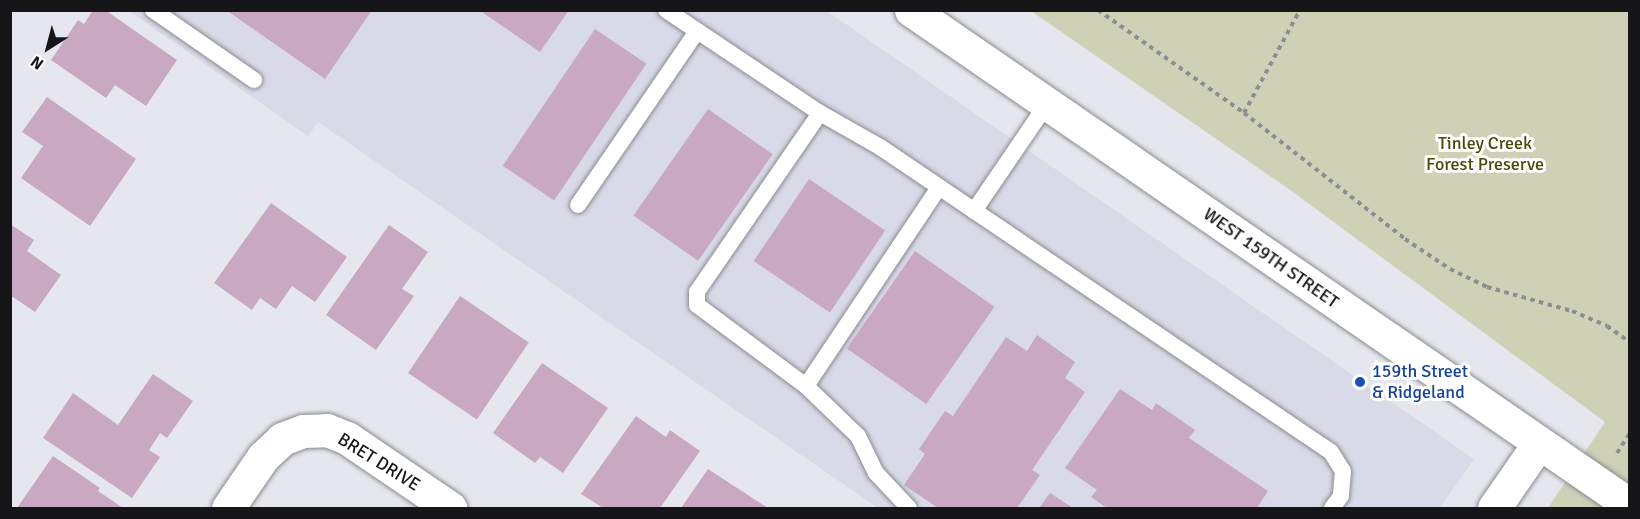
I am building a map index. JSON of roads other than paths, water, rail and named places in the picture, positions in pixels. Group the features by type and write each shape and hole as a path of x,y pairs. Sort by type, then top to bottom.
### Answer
{"main road":[{"name":"WEST 159TH STREET","path":"911,10 1629,506"},
{"name":"BRET DRIVE","path":"228,508 272,447 303,431 327,430 347,438 450,508"},
{"path":"1494,508 1539,443"}],"lane":[{"path":"153,10 254,80"},
{"path":"666,10 820,113 939,187 1330,452 1342,471 1341,496 1332,508"},
{"path":"578,206 697,31"},
{"path":"974,212 1047,104"},
{"path":"820,113 697,292 697,305 806,386 858,436 876,473 909,508"},
{"path":"806,386 939,187"}],"place":[{"name":"159th Street & Ridgeland","path":"1360,382"}],"park label":[{"name":"Tinley Creek Forest Preserve","path":"1485,154"}]}
